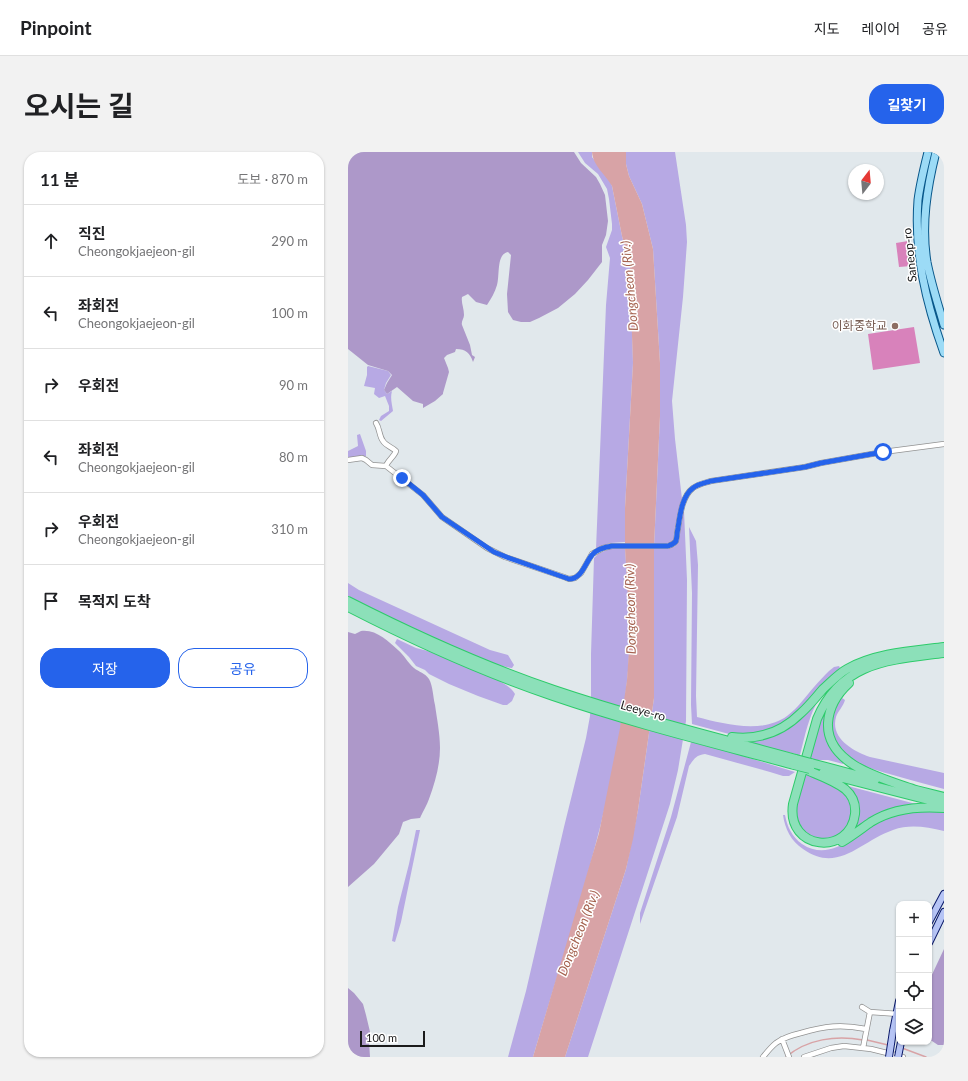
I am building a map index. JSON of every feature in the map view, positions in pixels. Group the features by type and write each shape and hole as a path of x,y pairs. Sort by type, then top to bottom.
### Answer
{"highway":[{"name":"Leeye-ro","path":"348,601 409,632 458,653 498,673"},
{"name":"Leeye-ro","path":"348,607 406,637 456,659 695,735 795,762 810,768"},
{"path":"695,735 754,738 773,733 791,722 800,714 836,676 857,664 885,656 944,647"},
{"path":"810,768 840,785 853,800 855,812 852,825 845,834 834,841 827,843 813,841 802,835 793,818 794,804 817,719 821,710 832,693 846,679 867,667 880,663 944,653"},
{"path":"885,656 866,662 845,675 829,691 820,703 814,717 790,803 789,817 791,825 795,832 806,843 820,847 827,847 843,842 870,823 887,814 913,808 944,808"},
{"path":"880,663 863,671 844,687 838,695 828,720 830,738 834,747 840,754 855,766 886,780 916,790"},
{"path":"810,768 944,797"},
{"path":"810,768 944,804"}],"main road":[{"name":"Saneop-ro","path":"928,152 918,199 917,233 920,262 927,299 944,353"},
{"name":"Saneop-ro","path":"936,152 930,173 926,201 925,234 927,262 935,297 944,325"},
{"path":"932,916 944,894"},
{"path":"932,937 944,912"},
{"path":"894,1056 893,1031 896,1018"},
{"path":"894,1056 900,1045"}],"street":[{"path":"376,423 382,440 396,451 386,466"},
{"path":"348,460 362,458 372,465 386,466 423,495 446,520 494,552 572,579 578,576 592,554 603,548 612,546 672,545 676,541 681,510 685,498 697,485 711,481 805,467 883,452 944,444"},
{"path":"862,1007 870,1012 896,1014"},
{"path":"863,1047 870,1012"},
{"path":"762,1057 771,1047 796,1034 825,1027 845,1026 866,1031"},
{"path":"782,1040 789,1057"},
{"path":"804,1057 837,1046 871,1048 894,1056 902,1057"}],"shaded area":[{"path":"348,152 574,152 581,163 596,177 605,195 608,221 606,235 602,245 602,262 575,294 558,308 530,322 521,322 513,320 508,312 507,294 511,255 508,252 504,254 500,261 496,288 487,305 476,302 468,294 462,297 464,318 462,325 470,345 472,355 475,357 473,362 469,354 462,350 456,349 455,352 447,355 444,358 449,372 443,394 423,408 423,404 413,401 397,387 387,394 384,390 392,375 388,371 368,365 348,349"},
{"path":"578,152 592,152 592,157 609,179 612,186 630,267 633,363 625,508 625,542 610,543 596,549 606,305 610,258 606,247 612,230 612,224 607,189 598,174 585,163"},
{"path":"626,152 675,152 686,225 687,242 683,297 672,401 682,499 676,524 675,537 673,542 668,547 674,547 677,544 684,511 687,580 686,721 678,770 670,804 588,1057 565,1057 626,869 638,810 654,698 654,547 660,416 660,363 653,249 642,204 629,176 626,164"},
{"path":"908,241 911,266 899,267 896,243"},
{"path":"914,327 920,363 873,370 868,334"},
{"path":"368,366 388,371 391,375 384,390 387,394 392,391 391,399 393,411 381,421 379,420 381,416 389,411 389,406 385,396 379,398 374,394 375,388 364,386"},
{"path":"360,434 366,451 366,456 348,458 348,451 358,446 357,435"},
{"path":"689,527 696,541 698,565 697,717 731,725 766,725 787,716 795,710 829,671 834,667 839,666 840,668 826,680 805,704 789,719 766,732 739,735 729,734 692,724 692,593"},
{"path":"611,548 625,548 629,631 627,681 621,729 612,776 589,870 533,1057 508,1057 526,991 590,716 594,558 598,554"},
{"path":"348,583 359,590 490,650 508,655 514,665 512,668 488,662 392,618 348,596"},
{"path":"361,631 372,632 386,640 400,652 414,668 429,679 432,688 438,726 440,754 433,787 420,818 403,822 399,834 374,864 348,887 348,632 355,634"},
{"path":"397,639 498,680 515,694 512,701 507,705 503,705 449,684 429,674 425,670 416,666 395,643"},
{"path":"820,697 810,718 800,755 750,743 750,741 761,739"},
{"path":"842,698 845,700 836,717 835,725 836,731 844,743 870,757 944,773 944,789 865,766 854,761 845,754 837,746 833,736 832,723 834,709"},
{"path":"830,700 826,721 844,761 843,764 828,760 816,760 809,758 818,725"},
{"path":"691,742 730,752 795,772 789,776 783,776 705,754 699,755 689,766 677,817 640,924 640,913 671,817"},
{"path":"804,774 840,788 848,796 852,807 851,818 846,829 835,838 819,841 801,830 794,811"},
{"path":"848,786 916,804 853,831 857,822 847,788"},
{"path":"934,811 944,813 944,831 918,827 899,828 881,835 849,853 838,857 827,858 816,856 799,846 787,830 783,815 785,815 790,831 798,841 813,849 824,850 844,844 873,825 903,812"},
{"path":"416,830 420,830 401,922 395,942 392,941 398,907"},
{"path":"944,949 944,1045 938,1045 932,1041 932,975"},
{"path":"348,988 363,1004 371,1036 369,1041 370,1057 348,1057"}],"water":[{"name":"Dongcheon (Riv.)","path":"592,152 626,152 626,164 629,176 642,204 653,249 660,363 660,416 654,547 654,698 638,810 626,869 565,1057 533,1057 599,833 620,728 627,680 630,635 625,548 625,508 633,363 630,267 612,186 597,166"}],"waterway":[{"path":"786,1057 812,1042 832,1038 863,1040"},
{"path":"867,1040 888,1045"},
{"path":"902,1048 926,1057"}],"place":[{"name":"이화중학교","path":"895,326"}],"route":[{"path":"402,478 423,495 442,517 494,552 518,562 572,579 581,573 592,554 603,548 609,546 672,545 676,541 681,510 685,498 687,494 697,485 711,481 805,467 883,452"}]}
